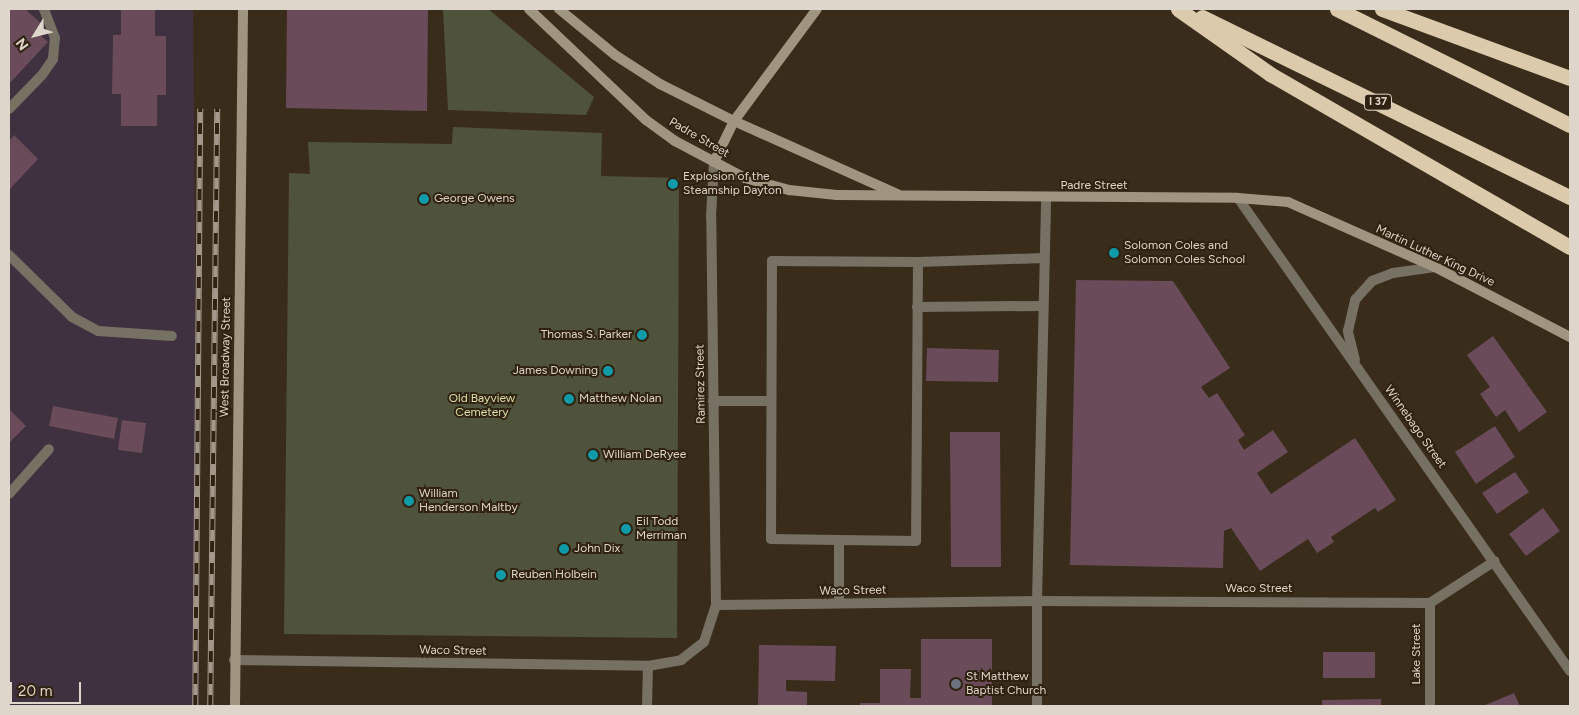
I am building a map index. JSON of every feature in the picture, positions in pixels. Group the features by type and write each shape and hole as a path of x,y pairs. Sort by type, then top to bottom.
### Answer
{"highway":[{"path":"1178,9 1270,74 1570,246"},
{"name":"I 37","path":"1185,9 1570,197"},
{"path":"1337,9 1570,125"},
{"path":"1382,9 1570,78"}],"main road":[{"name":"West Broadway Street","path":"235,706 234,660 243,9"},
{"name":"Padre Street","path":"529,9 646,120 675,141 745,178 789,190 837,194 1046,198 1238,198 1288,202"},
{"path":"546,24 553,9"},
{"name":"Padre Street","path":"559,9 615,55 660,84 734,122 900,195"},
{"path":"714,162 734,122 817,9"},
{"name":"Martin Luther King Drive","path":"1288,202 1435,267 1570,337"}],"street":[{"path":"9,109 42,75 53,59 55,38 44,9"},
{"name":"Ramirez Street","path":"714,162 711,217 716,605"},
{"path":"1038,706 1037,601 1046,198"},
{"name":"Winnebago Street","path":"1238,198 1569,667"},
{"path":"9,255 72,317 98,332 172,336"},
{"path":"918,262 916,541 770,538 772,261 918,262 1044,258"},
{"path":"1357,366 1348,331 1355,300 1372,281 1393,273 1435,267"},
{"path":"917,306 1043,306"},
{"path":"713,401 771,401"},
{"path":"9,494 49,449"},
{"path":"839,540 839,603"},
{"path":"1430,603 1495,561"},
{"name":"Waco Street","path":"234,660 648,666 682,660 704,642 716,605 1037,601 1430,603"},
{"name":"Lake Street","path":"1430,603 1430,706"},
{"path":"647,706 648,666"}],"shaded area":[{"path":"9,9 193,9 199,706 9,706"}],"green space":[{"path":"443,9 488,9 594,97 586,115 448,110"},
{"name":"Old Bayview Cemetery","path":"453,127 602,133 601,176 679,178 677,638 284,634 289,173 310,174 308,142 452,144"}],"building":[{"path":"9,9 25,9 44,26 37,32 48,42 9,84"},
{"path":"121,9 155,9 155,36 166,36 166,95 157,95 157,126 121,126 121,94 112,94 113,35 121,35"},
{"path":"287,9 428,9 427,111 286,108"},
{"path":"14,135 38,159 9,190 9,141"},
{"path":"1076,280 1173,281 1230,368 1201,387 1209,398 1217,393 1245,435 1238,440 1244,450 1273,430 1288,452 1257,473 1271,494 1355,438 1396,500 1378,512 1375,508 1331,537 1334,542 1317,553 1308,539 1260,571 1231,528 1224,531 1223,568 1070,565"},
{"path":"1493,336 1547,412 1519,432 1505,410 1496,417 1480,394 1490,387 1467,355"},
{"path":"927,348 999,350 998,382 926,381"},
{"path":"53,406 118,418 114,439 49,426"},
{"path":"9,409 26,426 9,443"},
{"path":"122,420 146,423 142,453 118,450"},
{"path":"1495,426 1515,457 1476,484 1455,452"},
{"path":"950,432 1000,432 1001,567 951,567"},
{"path":"1515,472 1529,492 1497,514 1482,493"},
{"path":"1543,508 1560,531 1526,556 1509,534"},
{"name":"St Matthew Baptist Church","path":"921,639 992,639 992,706 860,706 860,703 880,703 880,669 911,669 910,698 921,698"},
{"path":"759,645 836,646 835,681 786,680 786,691 807,692 807,706 758,706"},
{"path":"1323,652 1375,652 1375,678 1323,678"},
{"path":"1514,693 1520,706 1483,706"},
{"path":"1381,699 1381,706 1322,706 1322,700"}],"railway":[{"path":"195,706 200,109"},
{"path":"210,706 217,109"}],"place":[{"name":"Explosion of the Steamship Dayton","path":"673,184"},
{"name":"George Owens","path":"424,199"},
{"name":"Solomon Coles and Solomon Coles School","path":"1114,253"},
{"name":"Thomas S. Parker","path":"642,335"},
{"name":"James Downing","path":"608,371"},
{"name":"Matthew Nolan","path":"569,399"},
{"name":"William DeRyee","path":"593,455"},
{"name":"William Henderson Maltby","path":"409,501"},
{"name":"Eil Todd Merriman","path":"626,529"},
{"name":"John Dix","path":"564,549"},
{"name":"Reuben Holbein","path":"501,575"},
{"name":"St Matthew Baptist Church","path":"956,684"}]}
